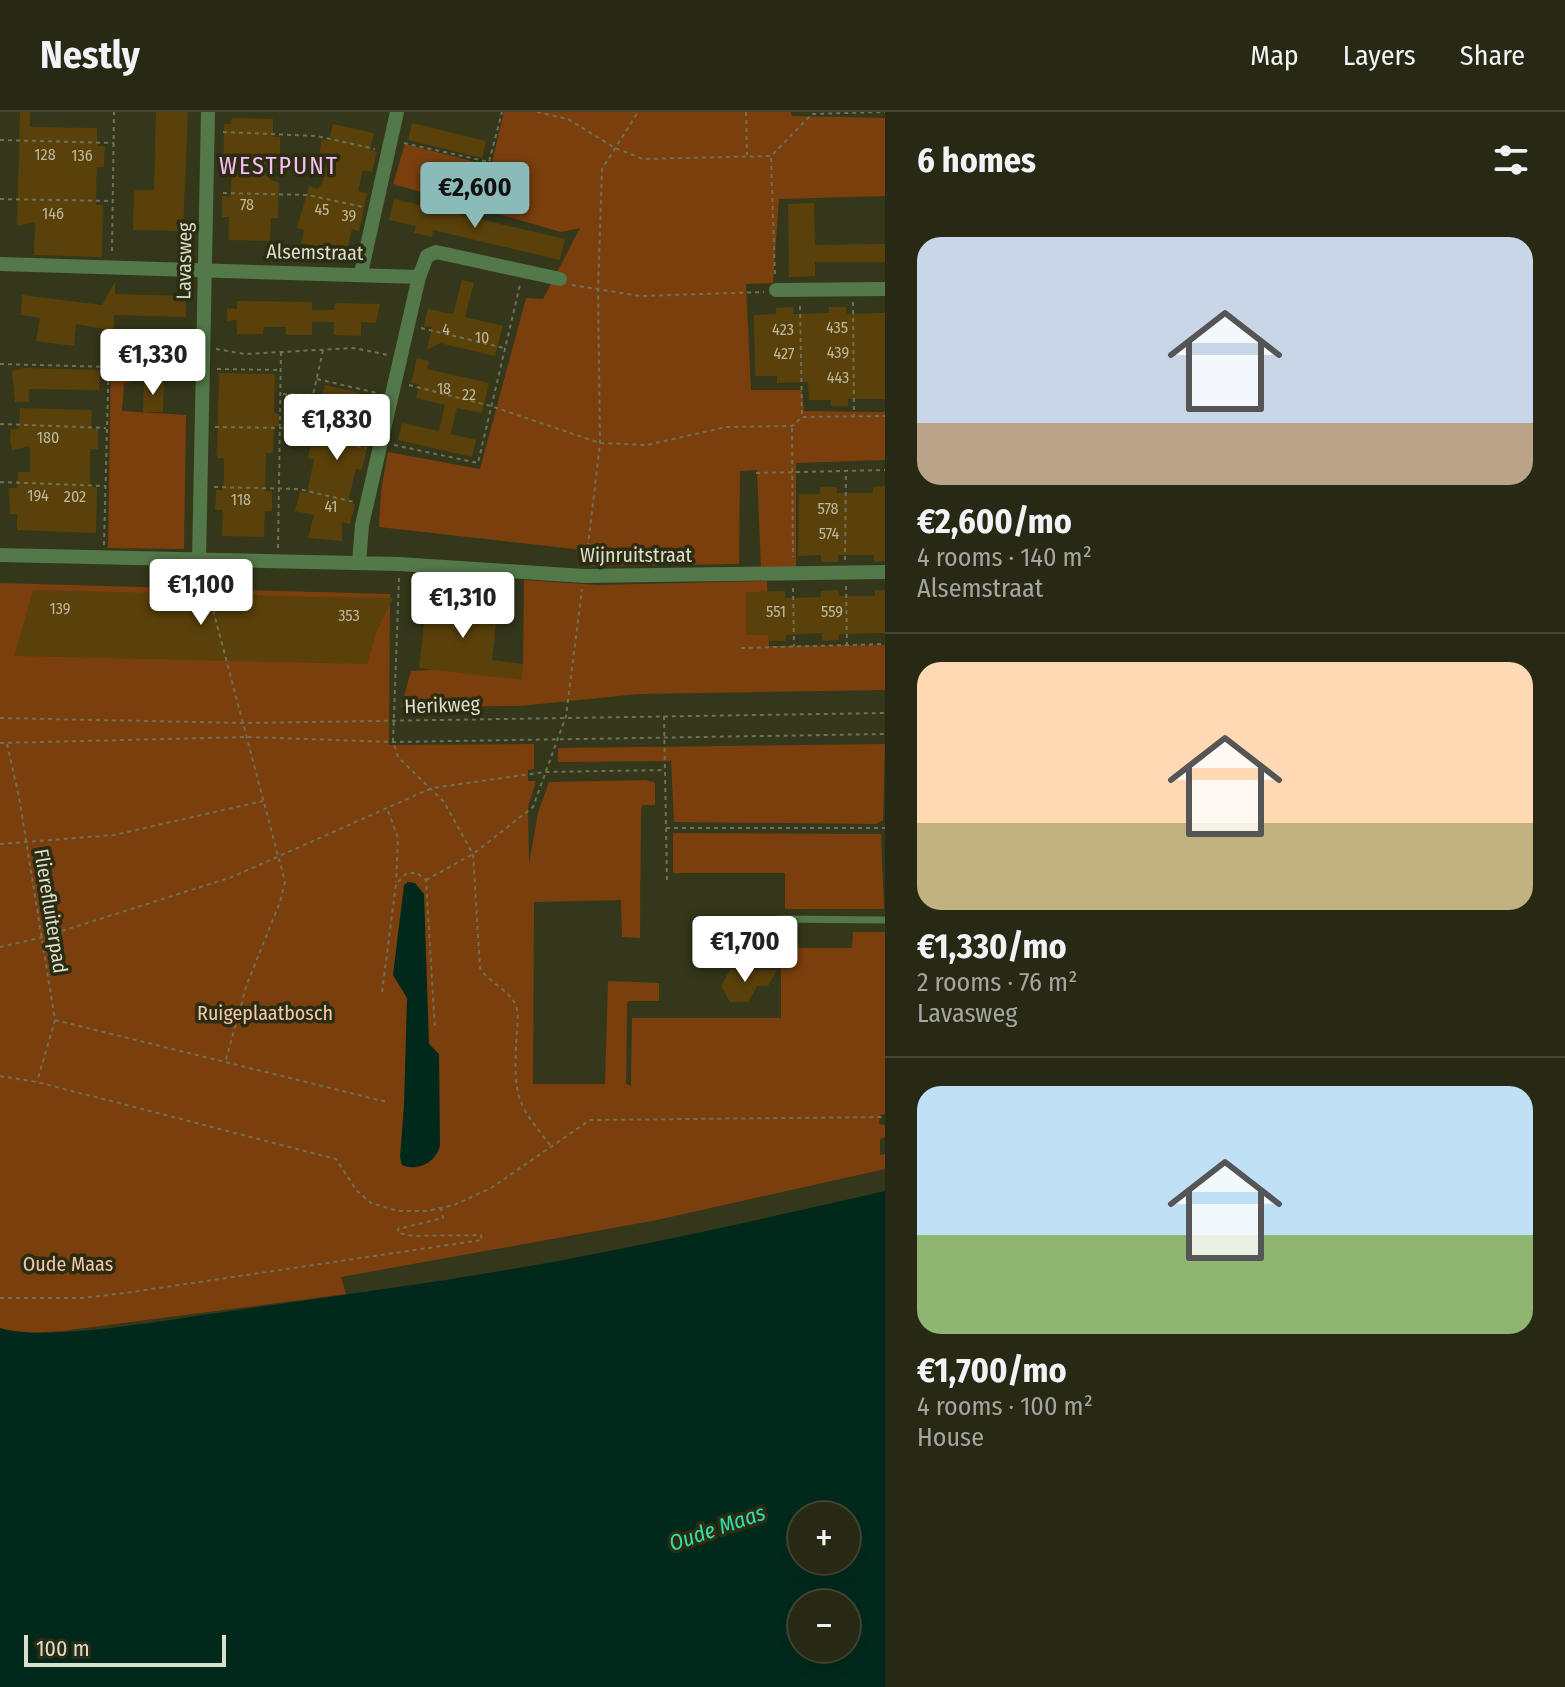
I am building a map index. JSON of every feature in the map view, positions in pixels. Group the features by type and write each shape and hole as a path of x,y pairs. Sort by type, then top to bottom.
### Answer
{"street":[{"name":"Lavasweg","path":"199,560 208,112"},
{"path":"361,273 397,112"},
{"path":"359,563 380,446 419,277 427,256 436,252 560,279"},
{"name":"Alsemstraat","path":"0,264 419,277"},
{"path":"776,290 885,289"},
{"name":"Wijnruitstraat","path":"0,555 399,564 584,576 885,572"}],"lane":[{"path":"779,919 885,920"}],"path":[{"path":"111,268 114,112"},
{"path":"207,131 317,136 489,162 502,112"},
{"path":"537,112 568,119 615,148 643,159 771,156 812,114 885,112"},
{"path":"426,880 473,854 533,807 566,716 600,443 598,290 602,169 638,112"},
{"path":"746,112 747,156"},
{"path":"0,140 114,143"},
{"path":"560,279 568,285 640,296 756,294 776,290 771,156"},
{"path":"205,192 308,195 375,210"},
{"path":"0,199 113,201"},
{"path":"202,427 281,428 478,463 523,271"},
{"path":"853,289 854,417"},
{"path":"800,290 802,417"},
{"path":"408,324 505,348"},
{"path":"203,347 245,354 354,348 400,357"},
{"path":"281,394 313,395 323,348"},
{"path":"104,558 109,351"},
{"path":"277,561 281,351"},
{"path":"0,364 108,369"},
{"path":"316,378 491,406 600,443 647,445 726,427 792,426 802,417 885,416"},
{"path":"0,424 107,428"},
{"path":"792,426 794,646"},
{"path":"756,473 885,470"},
{"path":"0,482 106,486"},
{"path":"201,487 299,489 367,505"},
{"path":"399,564 393,742 398,757 444,802 473,854 480,968 487,980 511,997 517,1009 515,1085 520,1107 550,1146"},
{"path":"206,584 285,882 247,984 225,1063"},
{"path":"741,648 885,644"},
{"name":"Herikweg","path":"0,718 244,723 885,713"},
{"path":"664,716 667,882"},
{"path":"0,743 248,737 393,742 885,734"},
{"name":"Flierefluiterpad","path":"7,743 55,1020 37,1082"},
{"path":"0,947 40,938 232,877 432,788 545,772 665,770"},
{"path":"0,844 114,835 264,801"},
{"path":"382,992 396,884 398,838 387,808"},
{"path":"666,828 885,828"},
{"path":"396,884 407,873 417,873 426,880 435,1030"},
{"path":"55,1020 387,1102"},
{"path":"0,1076 37,1082 336,1159 343,1164 357,1191 371,1203 398,1211 441,1209 491,1188 590,1120 885,1117"},
{"path":"0,1298 39,1300 125,1293 482,1240 481,1235 414,1236 398,1233 398,1229 443,1218 441,1209"}],"green space":[{"path":"504,112 791,112 792,116 885,118 885,196 779,199 773,283 746,284 751,390 802,390 804,411 885,412 885,460 796,463 796,567 761,568 757,470 740,471 739,564 590,566 591,551 379,527 388,452 480,469 526,298 543,299 580,228 561,232 393,184 405,144 491,166"},
{"path":"181,348 182,367 130,366 130,382 124,383 122,411 186,415 184,549 108,548 111,354"},
{"path":"524,580 598,585 767,581 769,646 885,645 885,690 638,694 520,706 401,707 411,671 523,666"},
{"name":"Ruigeplaatbosch","path":"0,583 390,594 389,745 534,744 534,769 528,770 528,781 536,781 528,807 529,864 538,813 549,782 646,780 655,783 655,805 643,805 641,809 640,938 622,937 621,900 534,902 533,1084 605,1084 608,981 659,983 659,1001 629,1001 627,1004 626,1084 631,1086 632,1018 781,1018 781,948 852,948 853,932 885,932 885,1114 880,1115 879,1124 885,1125 885,1137 880,1139 880,1155 885,1154 885,1169 657,1220 341,1277 346,1294 62,1331 17,1334 0,1328"},
{"path":"885,744 883,820 876,824 674,822 671,761 558,762 558,748"},
{"path":"673,833 881,834 884,909 785,909 785,873 673,873"}],"water":[{"path":"415,883 424,894 429,1044 439,1054 440,1145 431,1161 414,1167 402,1165 400,1157 407,998 393,975 404,885"},
{"name":"Oude Maas","path":"885,1191 885,1687 0,1687 0,1328 20,1332 73,1332 162,1321 515,1269 722,1228"}],"building":[{"path":"20,112 30,112 30,127 97,128 97,146 105,146 104,167 97,167 96,205 103,205 102,257 34,255 35,222 17,226"},
{"path":"156,112 188,112 183,231 133,230 134,190 154,190"},
{"path":"232,118 273,119 273,137 280,137 280,157 270,157 269,179 279,183 278,218 271,218 270,241 229,240 229,217 222,217 222,196 230,197 233,156 223,156 224,124 231,124"},
{"path":"412,123 486,141 482,158 408,140"},
{"path":"333,124 374,133 370,150 377,152 372,172 363,170 358,191 367,193 359,231 352,229 346,254 301,243 304,230 297,228 309,186 318,189 322,183 327,161 318,159 322,139 329,141"},
{"path":"394,199 565,239 560,260 433,230 432,237 414,233 416,226 389,220"},
{"path":"814,203 815,245 885,244 885,262 815,262 815,276 789,277 788,204"},
{"path":"462,280 474,283 465,317 503,326 495,356 440,343 427,350 432,327 424,326 428,309 453,314"},
{"path":"115,282 115,294 186,296 186,317 114,315 114,331 76,324 74,346 36,341 40,318 21,315 22,295 102,305"},
{"path":"237,301 312,302 312,310 334,310 335,303 380,304 376,323 361,322 361,336 334,335 334,322 312,322 312,335 286,335 286,327 264,327 263,334 237,334 237,320 227,321 227,308 237,309"},
{"path":"793,307 793,314 829,313 829,307 846,307 846,314 885,313 885,399 848,399 848,406 831,406 831,400 809,400 808,382 777,383 777,376 755,376 754,315 776,314 776,308"},
{"path":"417,358 429,361 427,369 489,383 482,413 457,408 451,434 476,440 472,457 398,440 402,423 439,431 445,405 416,398 419,384 411,383"},
{"path":"25,368 100,370 99,390 29,389 29,402 15,402 12,371"},
{"path":"219,373 275,374 274,413 279,414 279,426 274,426 273,453 266,453 265,491 272,491 272,511 265,511 264,537 222,536 223,510 215,510 216,490 223,490 224,477 224,458 217,458"},
{"path":"144,381 164,382 163,412 143,412"},
{"path":"325,385 359,393 359,407 364,408 368,395 379,397 362,470 356,469 348,502 355,504 350,524 342,522 342,541 308,538 314,515 295,511 300,491 307,493 314,459 308,458 312,438 319,439 327,406 320,404"},
{"path":"20,408 92,410 91,429 98,429 98,449 90,449 90,487 97,487 96,533 17,530 17,514 10,514 9,488 17,488 18,472 30,472 30,446 12,450 10,440 11,429 19,429"},
{"path":"885,486 885,561 874,562 874,555 838,555 838,562 821,562 821,555 798,556 799,494 820,494 820,487 837,487 837,493 873,493 873,487"},
{"path":"33,590 393,598 377,631 367,664 14,656"},
{"path":"838,590 839,596 875,596 875,590 885,590 885,633 839,634 839,640 822,641 822,633 786,635 786,641 768,641 768,635 746,635 746,592 785,591 785,598 821,597 821,591"},
{"path":"427,597 498,605 492,660 523,664 522,680 419,668"},
{"path":"730,970 777,970 768,986 757,986 748,1002 730,1002 721,986"}],"district":[{"name":"WESTPUNT","path":"279,166"}]}
